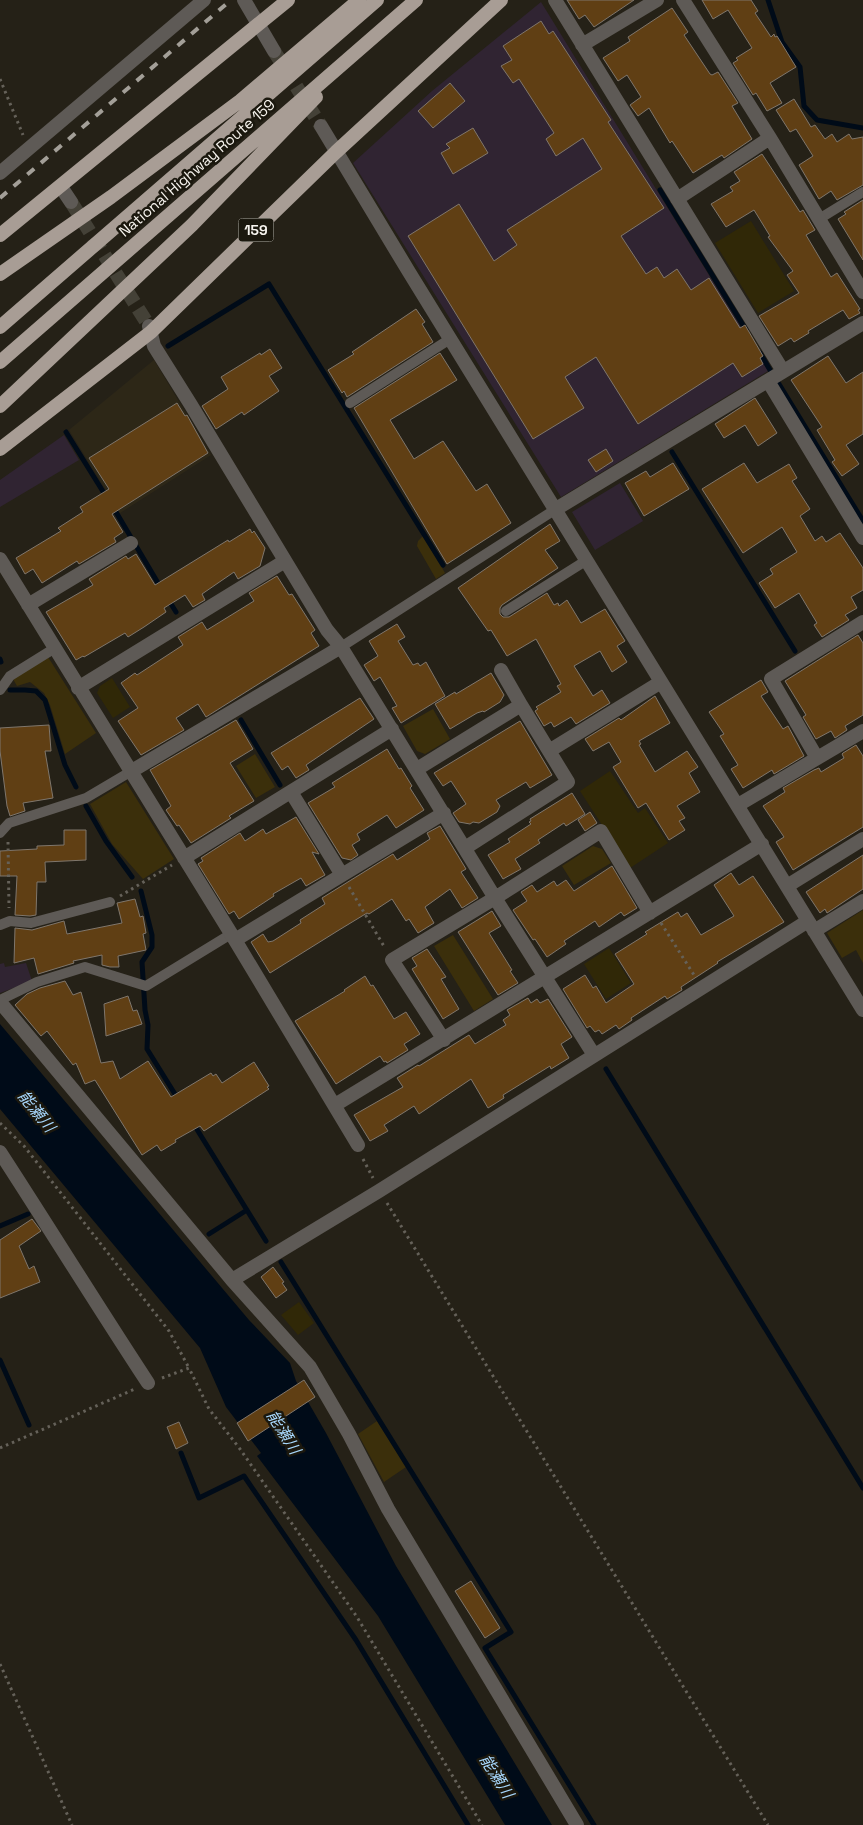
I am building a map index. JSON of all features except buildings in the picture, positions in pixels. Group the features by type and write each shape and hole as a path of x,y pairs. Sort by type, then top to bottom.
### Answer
{"highway":[{"path":"0,235 288,0"},
{"path":"0,274 111,197 240,101 359,0"},
{"name":"National Highway Route 159","path":"0,327 377,0"},
{"name":"National Highway Route 159","path":"0,362 416,0"},
{"name":"159","path":"0,449 150,329 336,152 501,0"},
{"path":"0,406 192,226 244,170 315,99 326,78"}],"street":[{"path":"0,173 204,0"},
{"path":"244,0 274,50"},
{"path":"555,0 783,371"},
{"path":"582,45 657,0"},
{"path":"683,0 770,138 863,292"},
{"path":"321,126 863,1010"},
{"path":"677,199 770,138"},
{"path":"61,187 71,202"},
{"path":"556,509 863,323"},
{"path":"150,329 154,346 327,630 341,647 594,1055"},
{"path":"768,381 863,538"},
{"path":"28,605 131,543"},
{"path":"0,560 233,937 358,1145"},
{"path":"78,688 285,561"},
{"path":"817,758 771,679 863,622"},
{"path":"130,772 341,647"},
{"path":"465,848 568,782 501,670"},
{"path":"549,751 661,682"},
{"path":"417,769 521,705"},
{"path":"184,858 392,730"},
{"path":"738,805 863,730"},
{"path":"291,792 342,875"},
{"path":"233,937 342,875 444,813"},
{"path":"444,1040 392,960 495,898 601,830 652,911"},
{"path":"787,886 863,839"},
{"path":"335,1105 546,978 762,844"},
{"path":"232,1280 379,1191 702,988 811,926 863,901"},
{"path":"0,1001 232,1280 310,1367 349,1434 388,1509 577,1825"},
{"path":"0,1152 148,1383"}],"lane":[{"path":"819,219 863,192"},
{"path":"350,403 450,339"},
{"path":"341,647 556,509"},
{"path":"506,611 587,560"},
{"path":"0,690 10,676 55,648"},
{"path":"0,833 9,823 86,798 130,772"},
{"path":"5,923 31,922 110,902"},
{"path":"0,1001 37,982 85,967 141,985 233,937"}],"path":[{"path":"0,79 29,149"},
{"path":"5,923 9,823"},
{"path":"110,902 184,858"},
{"path":"342,875 392,960"},
{"path":"652,911 702,988"},
{"path":"0,1123 24,1146 169,1331 210,1408 240,1448 357,1617 482,1825"},
{"path":"358,1145 356,1149 379,1191 768,1825"},
{"path":"0,1448 148,1383 189,1368"},
{"path":"0,1664 72,1825"}],"shaded area":[{"path":"541,2 768,371 561,497 353,163 432,91"},
{"path":"154,360 211,455 120,513 69,430"},
{"path":"64,435 79,460 0,507 0,480"},
{"path":"620,483 643,521 595,550 572,512"},
{"path":"423,536 445,573 436,579 417,546 418,541"},
{"path":"48,657 96,733 65,754 50,705 44,693 30,682 17,686 13,679"},
{"path":"433,709 450,739 425,754 417,751 403,726"},
{"path":"255,754 275,787 256,798 236,766"},
{"path":"126,782 174,859 143,879 112,844 90,804"},
{"path":"593,846 602,849 611,863 574,885 562,866"},
{"path":"863,910 863,963 856,950 842,958 827,933"},
{"path":"453,935 493,999 474,1011 434,946"},
{"path":"4,963 5,967 26,963 32,981 0,993 0,964"},
{"path":"377,1421 406,1467 384,1482 358,1434"}],"sand":[{"path":"751,221 794,291 758,313 715,243"},
{"path":"112,678 130,707 113,718 97,693 100,686"},
{"path":"610,771 638,813 645,808 668,843 630,868 580,791"},
{"path":"609,948 631,983 606,999 584,964"},
{"path":"299,1302 314,1323 298,1335 281,1315"}],"water":[{"name":"能瀬川","path":"0,1024 249,1320 290,1363 296,1381 326,1433 396,1566 552,1825 505,1825 378,1616 257,1456 261,1453 226,1407 200,1348 0,1109"}],"waterway":[{"path":"768,0 782,42 800,67 804,106 817,120 863,128"},
{"path":"660,190 746,330"},
{"path":"168,346 269,284 443,565"},
{"path":"760,353 770,370"},
{"path":"779,384 863,521"},
{"path":"66,432 107,498"},
{"path":"672,452 795,651"},
{"path":"113,507 161,588"},
{"path":"168,599 176,612"},
{"path":"10,690 36,691 45,700 65,765 76,787"},
{"path":"241,720 280,785"},
{"path":"86,806 106,841 132,877"},
{"path":"141,891 152,935 152,947 142,962 145,1010 148,1025 147,1049 178,1099"},
{"path":"606,1069 863,1488"},
{"path":"193,1123 266,1241"},
{"path":"209,1234 247,1210"},
{"path":"0,1226 28,1214"},
{"path":"281,1262 511,1632 485,1648 594,1825"},
{"path":"0,1360 29,1425"},
{"path":"181,1453 199,1498 244,1476 356,1640 468,1825"}],"tunnel":[{"path":"274,51 321,126"},
{"path":"71,202 149,326"}],"railway":[{"path":"0,198 231,0"}]}
